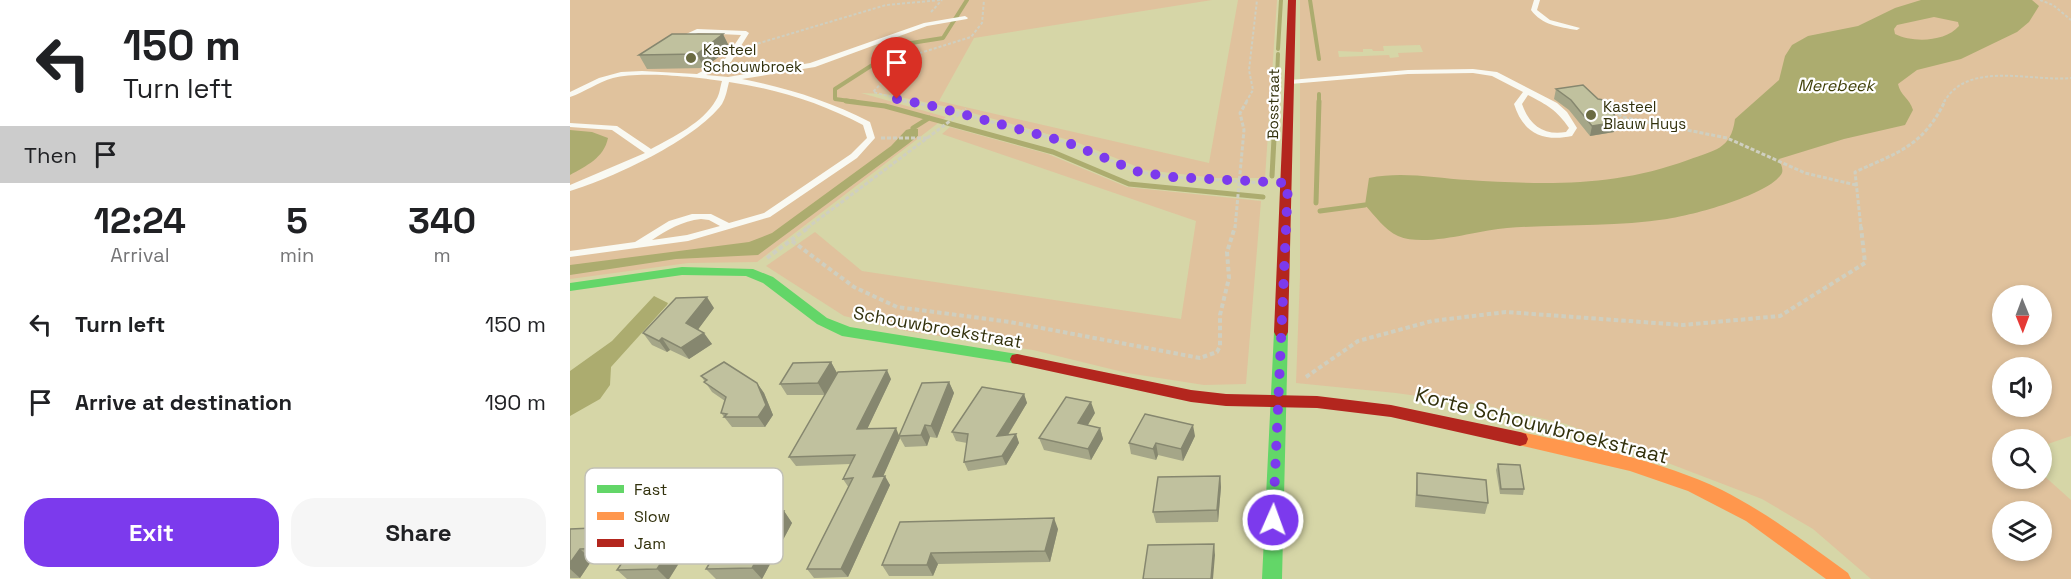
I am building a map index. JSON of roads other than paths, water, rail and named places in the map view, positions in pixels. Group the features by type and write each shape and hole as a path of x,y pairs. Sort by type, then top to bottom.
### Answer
{"street":[{"name":"Bosstraat","path":"1272,579 1277,399 1288,183 1292,0"},
{"name":"Schouwbroekstraat","path":"570,287 673,272 706,270 748,272 768,280 822,321 847,332 886,340 1024,360 1191,396 1226,400 1277,399"},
{"name":"Korte Schouwbroekstraat","path":"1277,399 1390,411 1532,441 1652,471 1695,486 1739,507 1785,535 1841,579"}],"lane":[{"path":"1537,0 1534,10 1538,16 1577,28"},
{"path":"726,80 812,65 911,29 965,18"},
{"path":"669,44 697,31 746,33 728,60 699,76"},
{"path":"570,95 641,64"},
{"path":"1290,82 1408,72 1494,74 1527,91 1564,114 1573,128 1569,134 1548,135 1533,129 1525,122 1518,104 1527,91"},
{"path":"570,254 688,238 767,215 854,156 871,138 867,124 847,112 795,92 699,76 620,74"},
{"path":"570,188 651,153 697,125 720,101 726,80"},
{"path":"570,125 614,128 651,153"},
{"path":"636,245 663,228 689,218 711,217 728,227"}],"water":[{"name":"Merebeek","path":"1921,0 2032,0 2039,6 2029,22 2017,32 1961,59 1917,70 1898,84 1913,110 1905,125 1844,139 1779,159 1782,172 1772,183 1759,191 1710,209 1647,222 1507,228 1423,240 1409,239 1393,233 1365,205 1369,178 1381,176 1406,175 1525,183 1579,182 1633,175 1706,154 1725,143 1730,137 1735,119 1779,80 1785,56 1792,45 1808,36 1858,26 1895,8","holes":["1934,17 1958,22 1959,26 1946,35 1919,40 1895,34 1894,29 1897,25"]},
{"path":"918,129 918,136 758,255 676,259 570,275 570,265 749,242 772,233 891,146 906,130"},
{"path":"570,130 592,132 608,138 603,151 598,156 588,165 570,175"},
{"path":"654,296 668,303 667,305 611,367 610,385 600,399 570,416 570,371 612,341"}],"waterway":[{"path":"857,102 835,99 835,89 905,44 943,38 967,0"},
{"path":"1278,49 1281,0"},
{"path":"1310,0 1319,59"},
{"path":"1276,102 1278,54"},
{"path":"1319,94 1319,101"},
{"path":"846,101 885,106 929,118"},
{"path":"1272,176 1276,101"},
{"path":"1316,203 1319,101"},
{"path":"913,128 929,118"},
{"path":"929,118 1053,152 1129,184 1263,197"},
{"path":"1320,211 1365,205"}],"place":[{"name":"Kasteel Schouwbroek","path":"691,58"},
{"name":"Kasteel Blauw Huys","path":"1591,115"}]}
